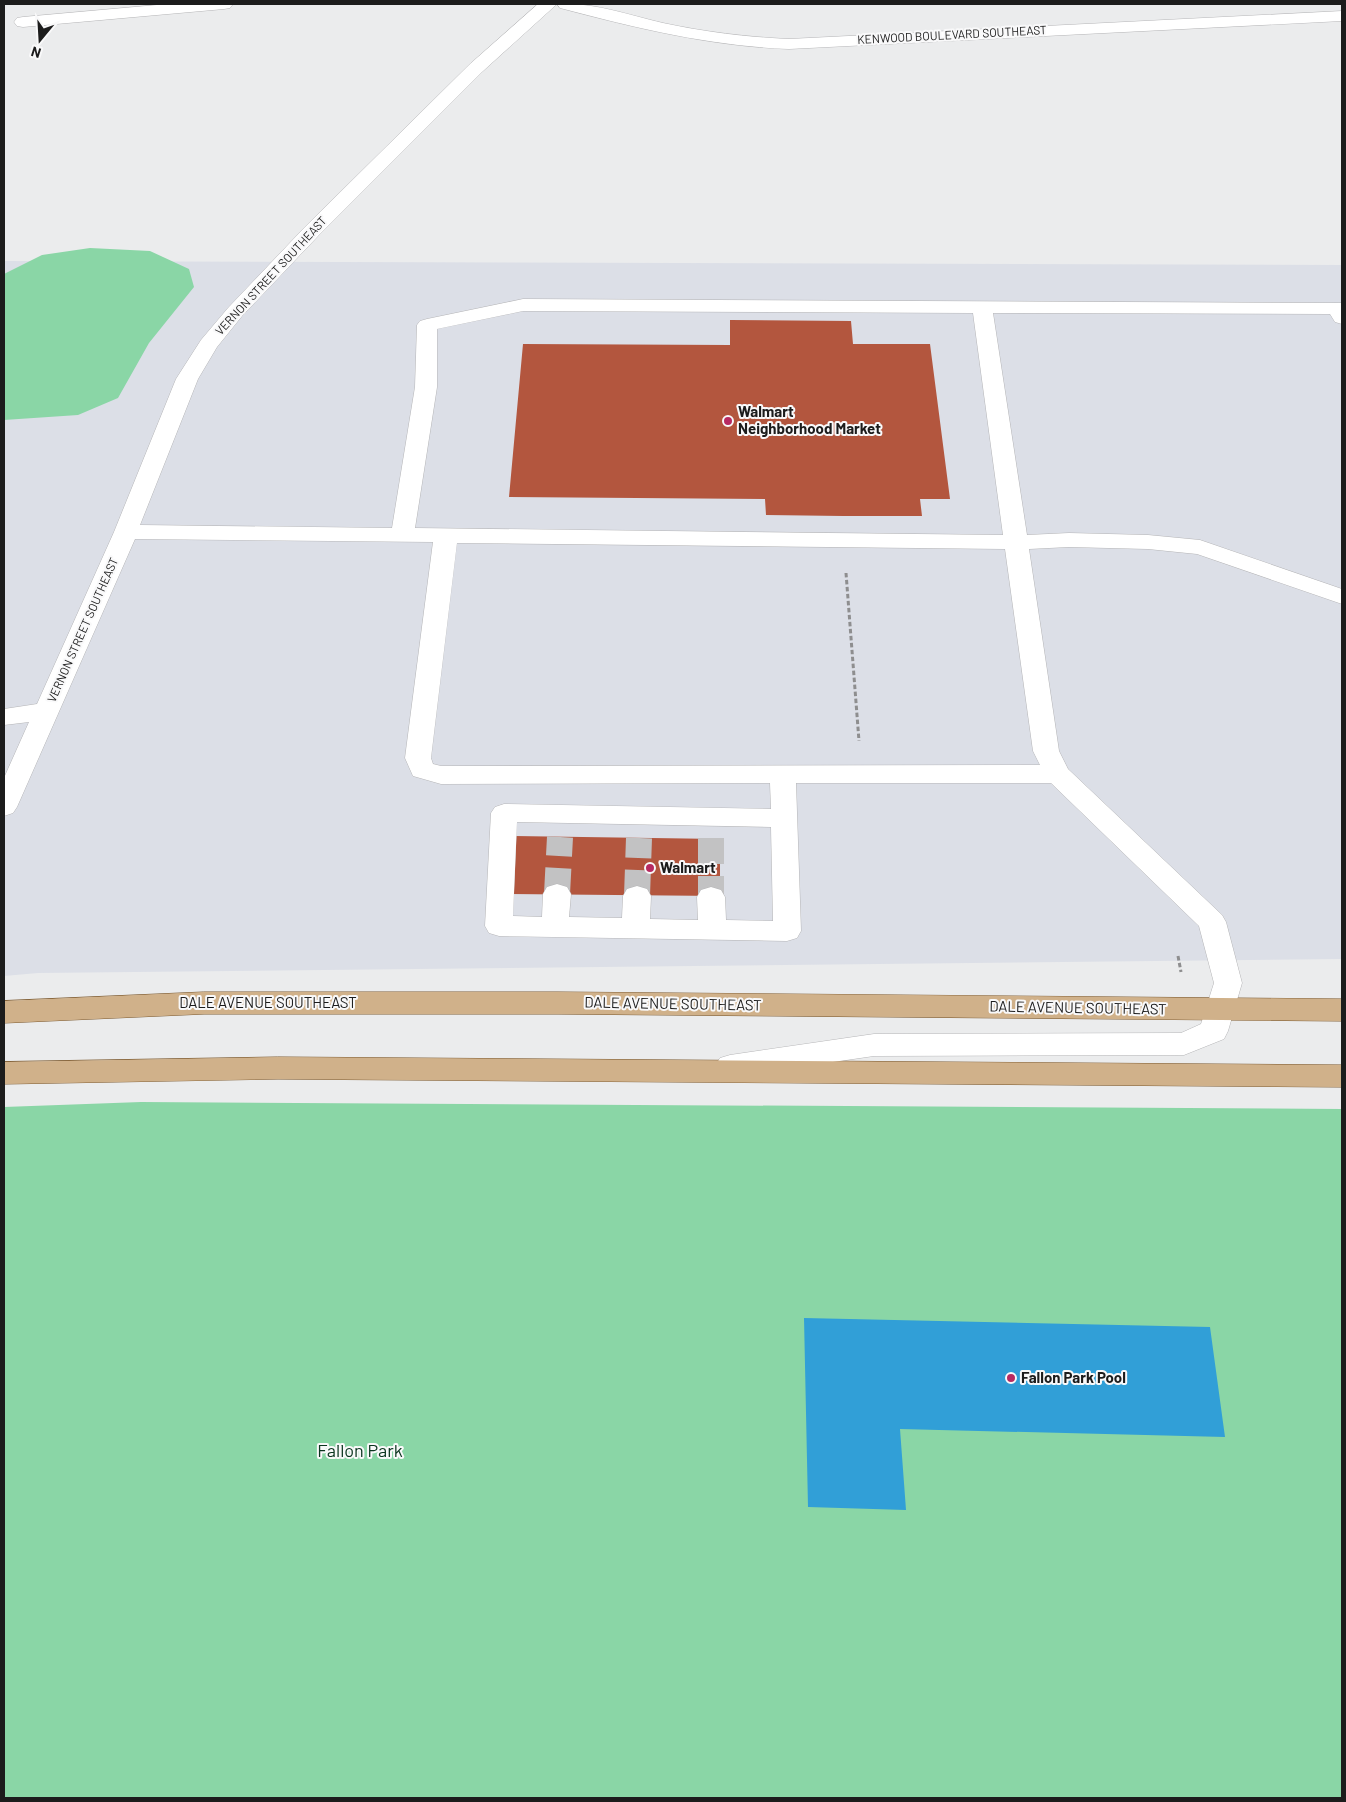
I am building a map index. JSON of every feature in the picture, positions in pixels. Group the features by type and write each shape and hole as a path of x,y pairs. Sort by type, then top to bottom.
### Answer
{"main road":[{"name":"DALE AVENUE SOUTHEAST","path":"4,1012 204,1003 558,1003 1342,1010"},
{"path":"4,1074 278,1068 1342,1076"}],"street":[{"path":"23,22 224,4"},
{"name":"VERNON STREET SOUTHEAST","path":"4,807 126,532 187,379 208,344 235,312 312,231 476,68 548,4"},
{"name":"KENWOOD BOULEVARD SOUTHEAST","path":"566,4 698,36 758,44 1342,16"},
{"path":"402,536 426,386 428,325 523,305 1339,308 1342,318"},
{"path":"702,1070 874,1045 1184,1044 1214,1031 1222,1009 1228,982 1212,922 1058,774 1046,751 982,306"},
{"path":"126,532 1148,542 1200,547 1342,597"},
{"path":"446,536 418,758 422,770 441,774 539,775 1058,774"},
{"path":"4,717 46,711"},
{"path":"539,775 552,822"},
{"path":"783,775 787,931 498,926 504,813 552,822 640,827 711,828 784,818"},
{"path":"554,927 556,894"},
{"path":"636,928 637,896"},
{"path":"711,897 712,929"}],"shaded area":[{"path":"4,261 1342,265 1342,959 38,973 4,976"}],"green space":[{"path":"90,248 150,251 189,269 194,287 149,343 118,398 78,415 4,420 4,274 42,255"},
{"name":"Fallon Park","path":"141,1102 1342,1109 1342,1798 4,1798 4,1107"}],"water":[{"name":"Fallon Park Pool","path":"804,1318 1210,1327 1225,1437 900,1429 906,1510 808,1507"}],"building":[{"name":"Walmart Neighborhood Market","path":"730,320 851,321 853,344 930,344 950,499 920,499 922,516 843,516 766,515 765,499 509,497 523,344 730,345"},
{"path":"514,836 720,839 720,896 510,894"}],"tunnel":[{"path":"557,894 560,837"},
{"path":"637,896 639,838"},
{"path":"711,838 711,897"}],"place":[{"name":"Walmart Neighborhood Market","path":"728,421"},
{"name":"Walmart","path":"650,868"},
{"name":"Fallon Park Pool","path":"1011,1378"}]}
